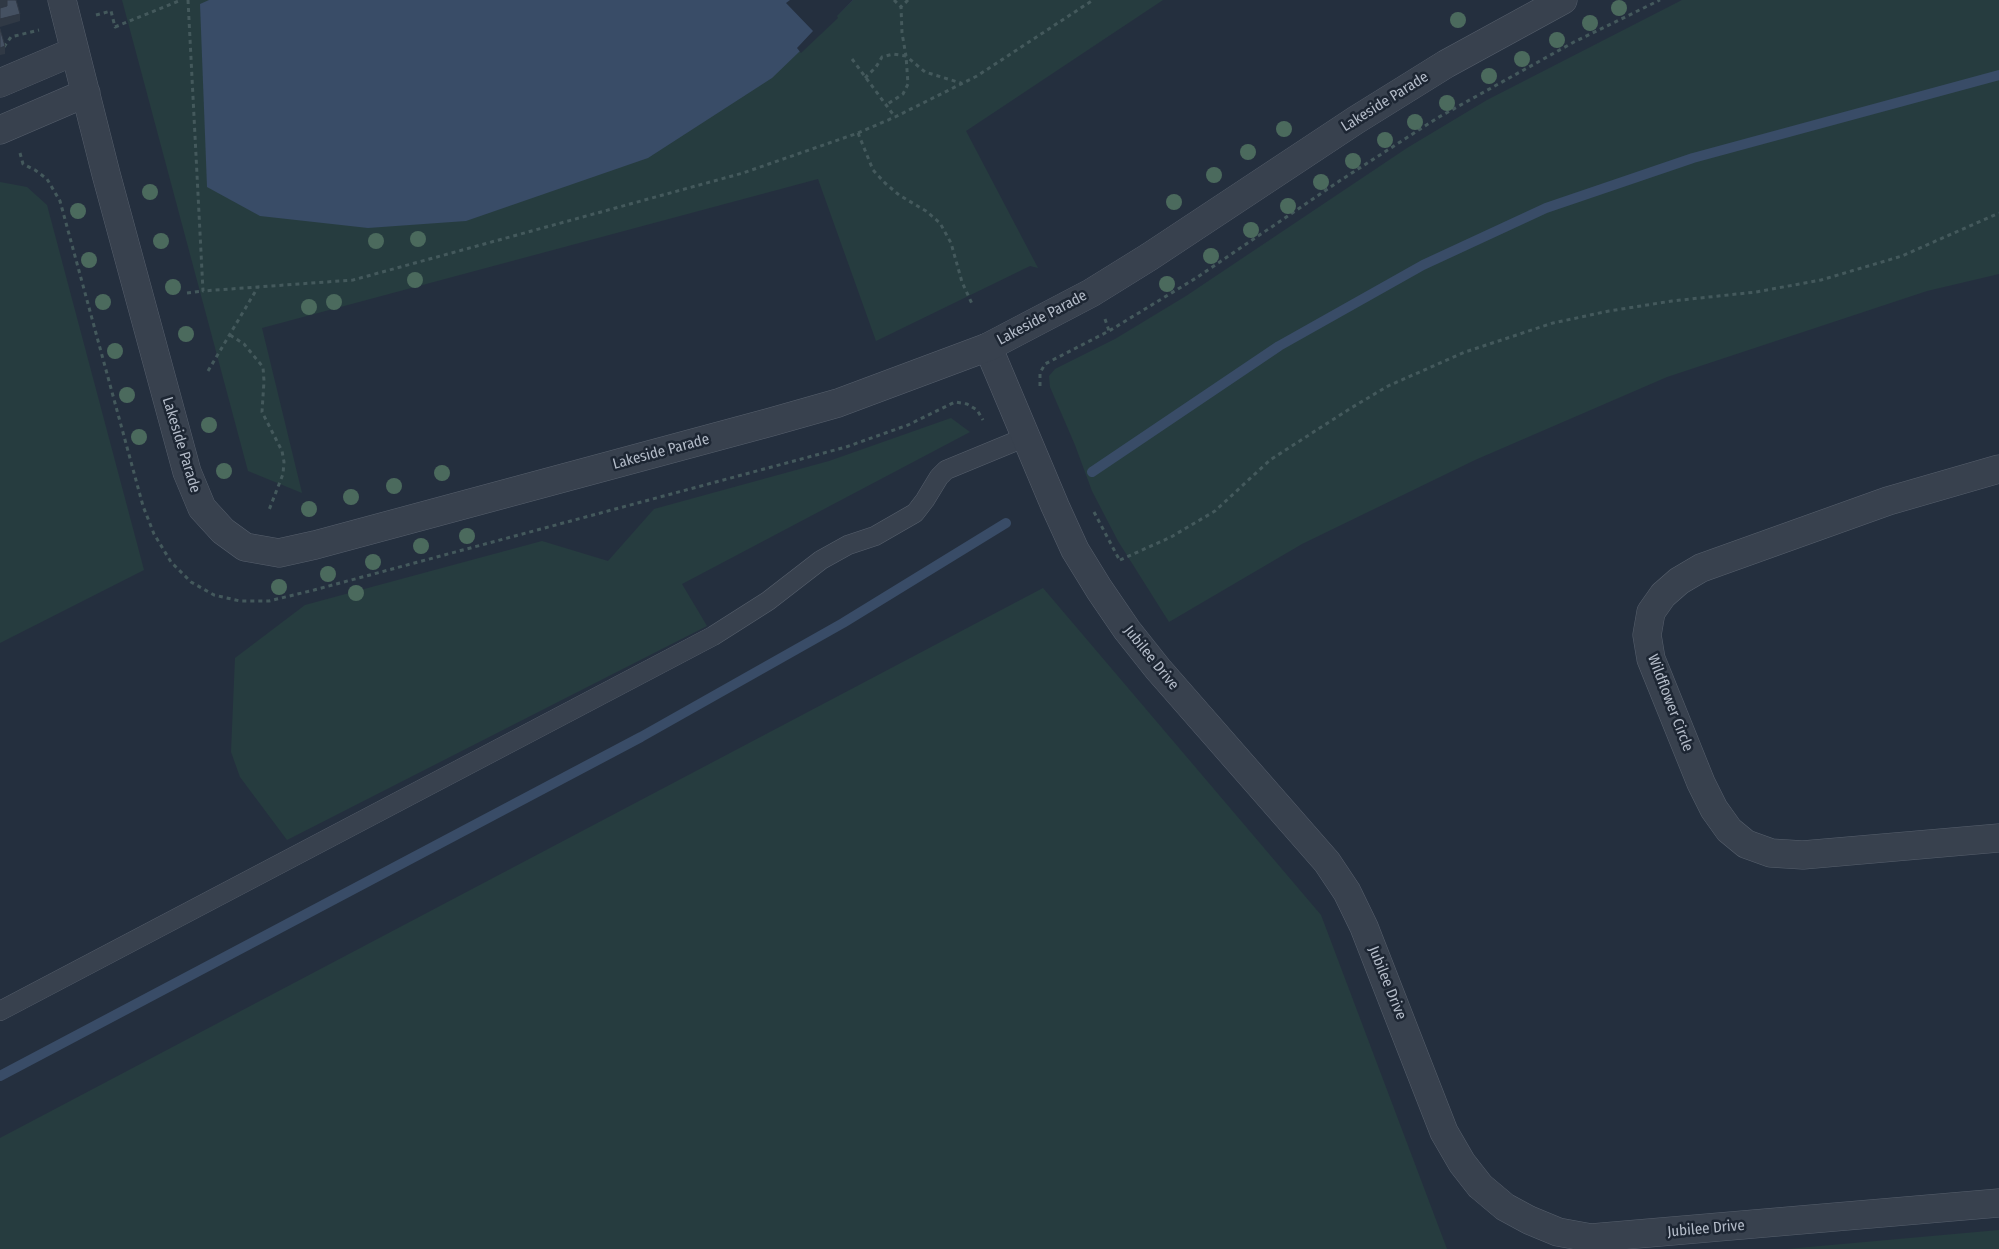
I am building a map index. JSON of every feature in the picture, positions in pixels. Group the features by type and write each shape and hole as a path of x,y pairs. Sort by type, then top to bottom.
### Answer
{"street":[{"name":"Lakeside Parade","path":"62,0 186,472 202,508 223,531 245,547 279,553 315,545 838,403 988,347 1090,292 1149,257 1397,94 1446,64 1563,0"},
{"path":"0,83 75,51"},
{"path":"0,130 86,93"},
{"name":"Jubilee Drive","path":"988,347 1075,550 1099,589 1127,630 1158,669 1327,862 1347,892 1364,927 1444,1132 1462,1163 1480,1186 1505,1207 1529,1220 1558,1232 1591,1238 1999,1203"},
{"name":"Wildflower Circle","path":"1999,469 1888,501 1701,568 1679,581 1663,595 1651,612 1647,635 1651,659 1701,784 1714,809 1729,830 1746,844 1771,852 1803,855 1999,838"}],"lane":[{"path":"0,1011 713,636 768,601 821,560 848,545 875,536 915,513 939,477 946,470 1026,437"}],"path":[{"path":"98,15 111,11 115,27 180,0"},
{"path":"188,0 204,291"},
{"path":"886,106 903,94 908,84 901,7 894,0"},
{"path":"901,7 908,0"},
{"path":"187,293 353,280 743,173 858,133 894,118 976,76 1093,0"},
{"path":"1042,392 1039,385 1040,373 1045,364 1110,330 1196,278 1341,180 1439,118 1574,42 1660,0"},
{"path":"0,50 6,46 11,37 23,34"},
{"path":"865,78 876,67 882,57 893,54 906,56 925,72 962,83"},
{"path":"852,59 894,118"},
{"path":"858,133 873,170 899,195 926,211 940,224 951,243 962,282 973,306"},
{"path":"23,164 36,170 46,179 60,201 143,506 154,534 171,562 191,582 214,595 240,601 269,601 314,590 836,450 908,425 955,402 967,404 977,410 985,424"},
{"path":"1120,560 1171,537 1208,515 1270,460 1351,408 1388,386 1465,352 1553,323 1609,311 1672,301 1756,292 1829,278 1902,256 1999,213"},
{"path":"208,370 258,287"},
{"path":"1104,319 1110,330"},
{"path":"230,335 244,344 263,367 262,412 283,456 282,474 270,510"},
{"path":"1090,506 1123,566"}],"green space":[{"path":"122,0 1163,0 966,131 1038,268 1030,266 876,341 818,179 262,328 302,493 248,471"},
{"path":"1682,0 1999,0 1999,274 1927,291 1667,377 1475,460 1302,544 1169,622 1118,541 1092,491 1050,387 1049,376 1055,369 1115,339 1186,296 1407,148 1487,100"},
{"path":"0,182 27,187 47,205 144,570 0,643"},
{"path":"951,418 970,432 682,584 707,626 287,840 240,777 231,752 235,658 305,605 542,541 608,561 654,509 829,461"},
{"path":"1043,588 1321,915 1447,1249 0,1249 0,1138"},
{"path":"1999,1230 1999,1249 1787,1249"}],"water":[{"path":"209,0 853,0 772,78 648,158 466,221 368,228 260,216 207,187 200,4"}],"pier":[{"path":"790,0 853,0 837,16 838,18 801,53 797,48 813,31 786,3"}],"building":[{"path":"7,0 16,0 20,14 0,19 0,8 7,6"},
{"path":"0,29 5,46 0,48"}],"waterway":[{"path":"1092,472 1279,346 1423,265 1546,208 1693,158 1999,75"},
{"path":"0,1076 641,737 843,623 1006,523"}]}
